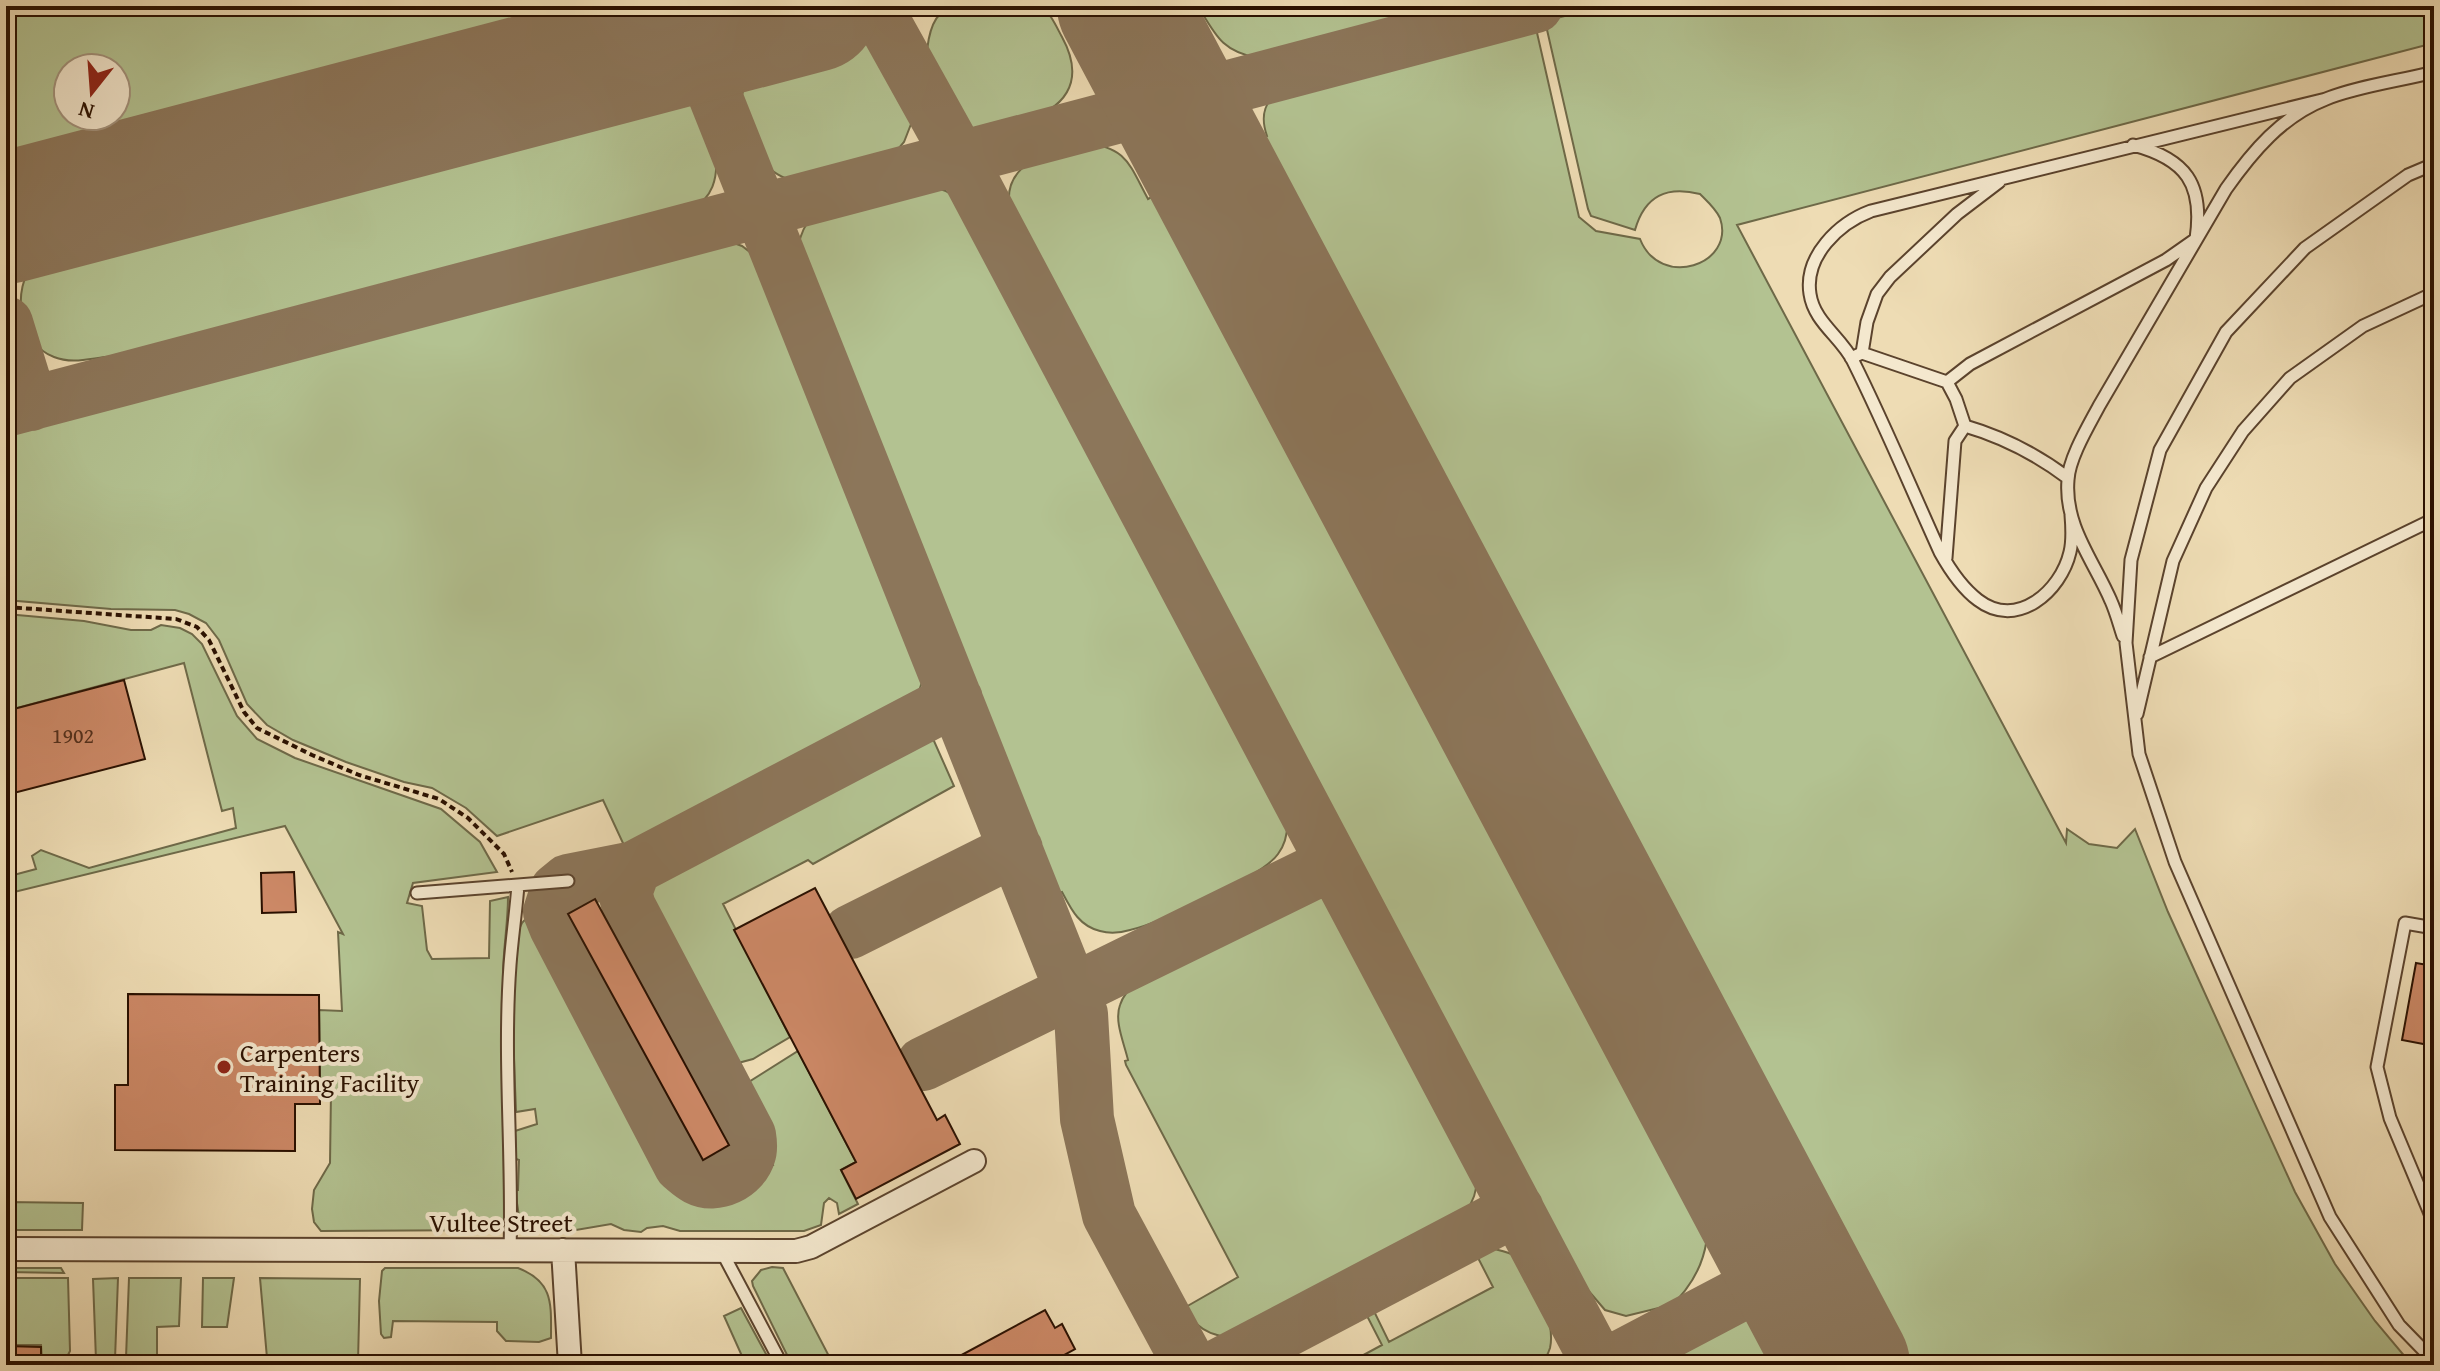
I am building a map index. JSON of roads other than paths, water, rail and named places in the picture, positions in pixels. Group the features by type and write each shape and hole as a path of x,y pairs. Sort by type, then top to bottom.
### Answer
{"street":[{"name":"Vultee Street","path":"6,1249 796,1251 811,1247 974,1161"},
{"path":"563,1250 570,1365"}],"lane":[{"path":"2326,99 2275,130 2249,156 2196,239 2099,406 2083,437 2068,478 2070,553 2061,575 2041,601 2026,608 1994,609 1979,601 1946,562 1857,355 1814,308 1809,292 1816,261 1837,230 1853,218 1871,211 2434,72"},
{"path":"1947,382 1970,364 2166,260 2196,239 2200,211 2186,174 2173,161 2154,151 2132,145"},
{"path":"2434,164 2408,175 2305,248 2226,332 2160,450 2131,560 2126,643 2139,754 2175,862 2330,1217 2399,1325 2434,1361"},
{"path":"1857,355 1877,294 1890,277 1957,214 2007,176"},
{"path":"2135,722 2173,561 2206,488 2243,431 2290,378 2363,326 2434,293"},
{"path":"1857,355 1947,382 1965,426"},
{"path":"1965,426 1994,435 2039,457 2068,478"},
{"path":"1946,562 1955,441 1965,426"},
{"path":"2071,515 2082,547 2111,600 2126,643"},
{"path":"2150,657 2434,519"},
{"path":"417,893 568,881"},
{"path":"510,1250 509,1007 518,885"},
{"path":"2434,928 2405,923 2377,1067 2390,1118 2434,1223"},
{"path":"721,1251 782,1365"}],"place":[{"name":"Carpenters Training Facility","path":"224,1067"}]}
